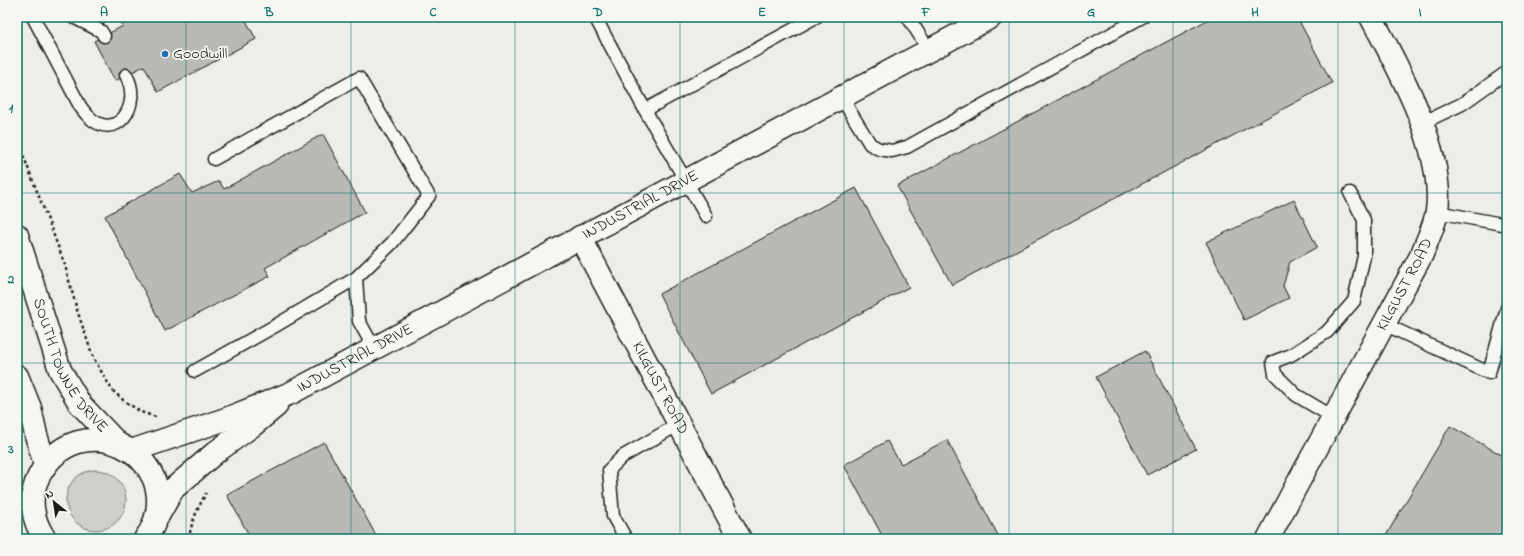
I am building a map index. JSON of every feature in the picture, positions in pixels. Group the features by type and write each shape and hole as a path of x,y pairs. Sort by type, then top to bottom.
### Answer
{"street":[{"name":"INDUSTRIAL DRIVE","path":"125,447 226,419 291,393 991,17"},
{"name":"KILGUST ROAD","path":"1268,539 1422,254 1437,212 1435,165 1422,123 1396,64 1371,17"},
{"name":"SOUTH TOWNE DRIVE","path":"17,235 60,370 80,404 125,447 144,462 152,477 157,493 157,510 149,533"},
{"name":"KILGUST ROAD","path":"580,237 740,539"},
{"path":"17,376 30,408 36,435 40,473 32,498 33,514 39,530 45,539"},
{"name":"INDUSTRIAL DRIVE","path":"149,533 173,489 216,452 253,425 291,393"},
{"path":"17,508 40,473 60,450 78,441 98,439 125,447"}],"lane":[{"path":"33,17 80,106 88,116 95,121 103,125 118,123 126,118 131,105 132,95 126,75"},
{"path":"73,17 101,31 104,36"},
{"path":"595,17 671,157 706,216"},
{"path":"645,110 816,17"},
{"path":"908,17 929,50"},
{"path":"842,97 870,144 879,149 892,151 907,146 1142,17"},
{"path":"1422,123 1462,104 1507,72"},
{"path":"195,370 275,326 356,278 392,243 429,196 359,78 214,159"},
{"path":"1333,417 1296,395 1275,374 1273,362 1291,355 1327,332 1354,301 1364,256 1364,220 1350,193"},
{"path":"1437,212 1507,225"},
{"path":"356,278 359,321 374,348"},
{"path":"1384,324 1489,373 1507,308"},
{"path":"626,539 613,516 609,470 622,457 679,424"}],"path":[{"path":"17,139 64,262 77,310 93,357 112,390 122,400 141,412 158,418"},
{"path":"189,539 190,528 196,513 210,487"}],"shaded area":[{"path":"90,470 102,470 113,475 121,483 126,494 124,512 113,525 102,530 90,530 79,525 71,517 66,506 66,494 71,483 79,475"}],"building":[{"name":"Goodwill","path":"118,17 244,17 256,39 158,92 144,66 115,81 94,41 123,26"},
{"path":"1213,17 1297,17 1332,83 952,285 897,186"},
{"path":"323,134 365,212 265,268 270,276 165,331 105,216 180,174 192,193 219,181 224,189"},
{"path":"856,188 909,287 711,394 659,294"},
{"path":"1294,200 1317,247 1290,262 1283,286 1289,298 1244,320 1206,242"},
{"path":"1145,351 1196,449 1147,475 1096,377"},
{"path":"1450,426 1507,458 1507,539 1384,539"},
{"path":"947,440 1000,539 884,539 844,465 887,441 901,464"},
{"path":"324,442 378,539 251,539 227,495"}],"place":[{"name":"Goodwill","path":"165,54"}]}
